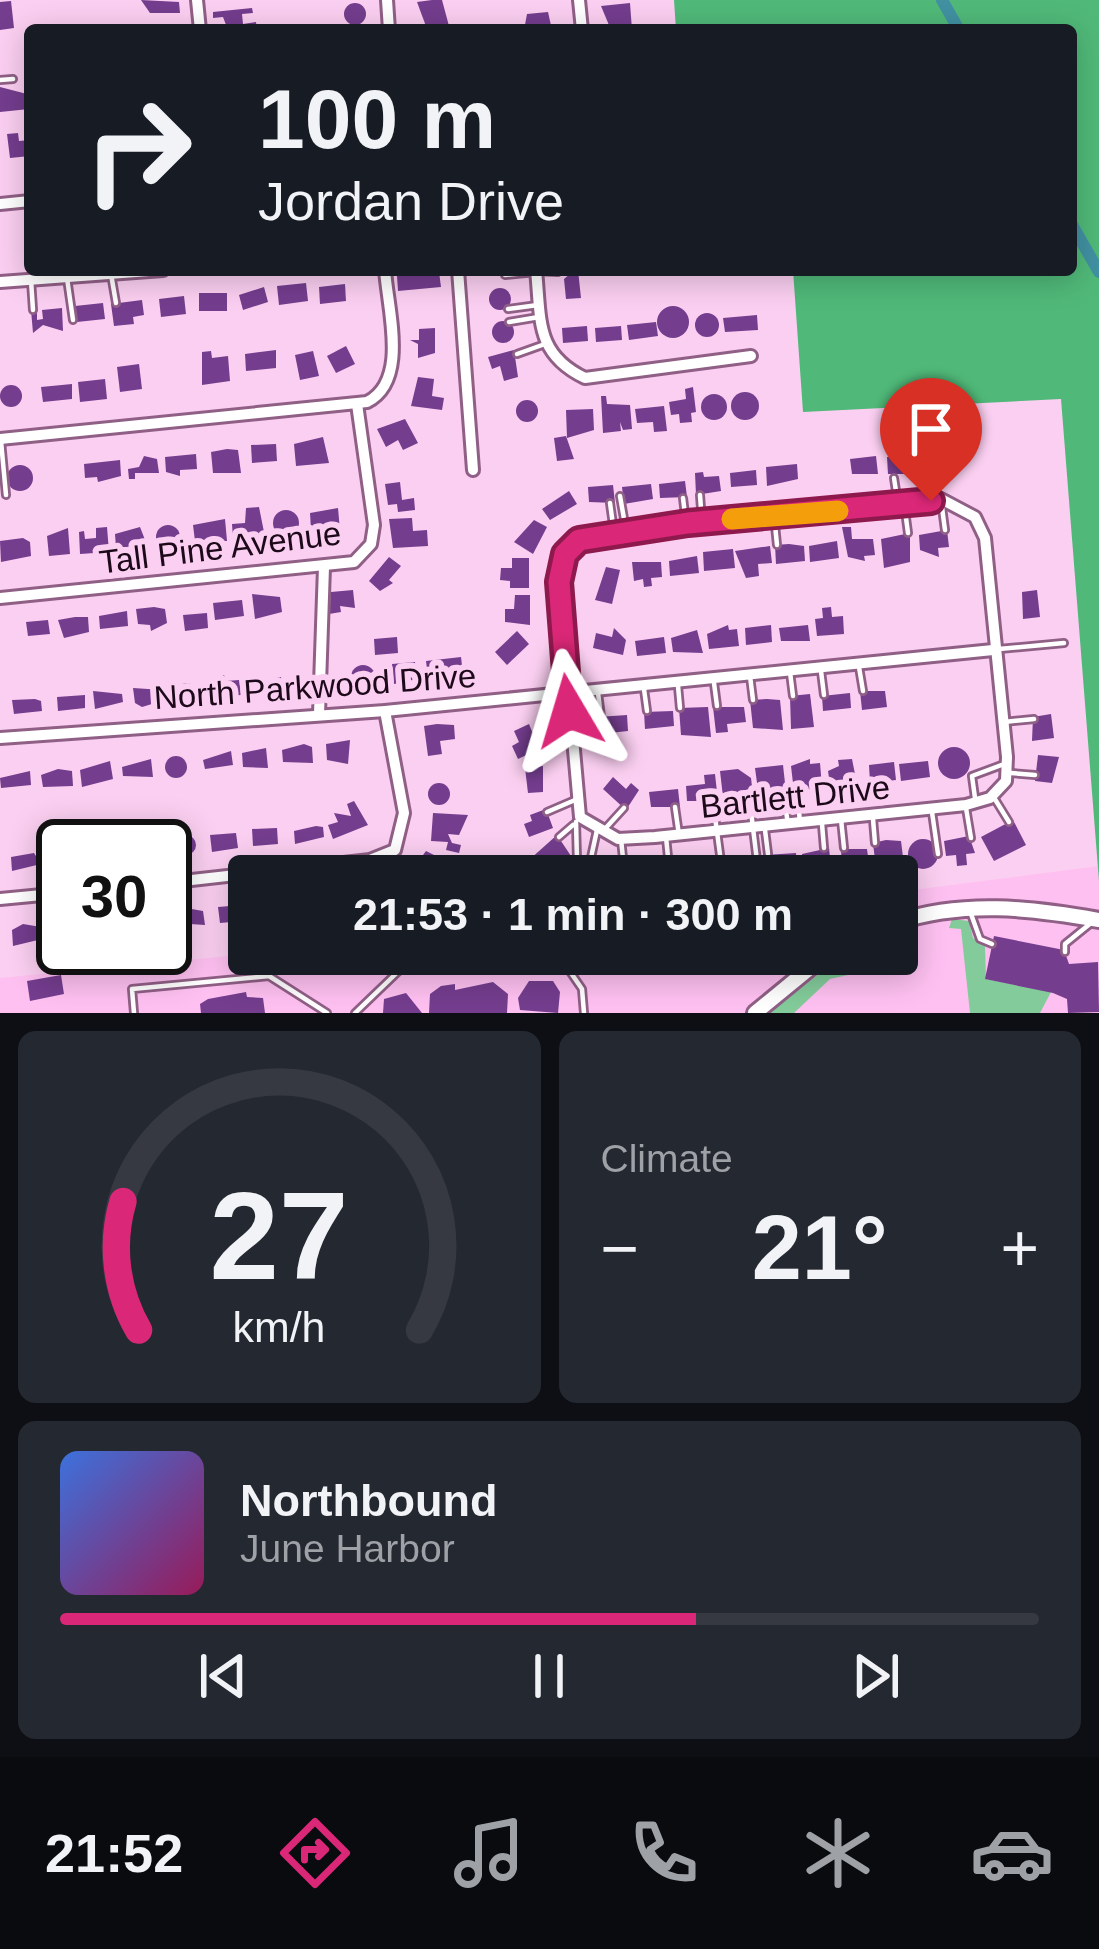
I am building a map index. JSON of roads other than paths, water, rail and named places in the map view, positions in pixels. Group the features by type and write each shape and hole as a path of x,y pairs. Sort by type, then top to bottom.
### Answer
{"street":[{"path":"0,282 77,276"},
{"path":"0,439 357,404 384,394 392,377 385,276"},
{"path":"458,276 472,470"},
{"path":"536,276 546,344 560,367 585,378 751,356"},
{"name":"Tall Pine Avenue","path":"0,598 354,562 371,544 374,525 357,404"},
{"path":"578,820 559,582 565,554 590,534 892,502 936,500 976,517 985,538 1007,768 1006,781 993,795"},
{"path":"319,713 324,567"},
{"name":"North Parkwood Drive","path":"0,737 385,711 993,650"},
{"path":"192,880 370,860 395,850 404,813 385,711"},
{"name":"Bartlett Drive","path":"578,820 621,838 672,835 971,805 993,795"},
{"path":"0,899 36,896"},
{"path":"918,915 970,908 1036,909 1097,920"},
{"path":"755,1013 801,975"}],"lane":[{"path":"0,80 14,79"},
{"path":"115,276 116,303"},
{"path":"67,277 73,320"},
{"path":"31,279 34,310"},
{"path":"508,309 540,311"},
{"path":"509,322 540,311"},
{"path":"517,354 546,344"},
{"path":"0,439 6,495"},
{"path":"928,472 945,530"},
{"path":"894,478 892,502 908,533"},
{"path":"620,496 620,531"},
{"path":"700,496 702,521"},
{"path":"683,498 686,523"},
{"path":"610,503 620,531"},
{"path":"774,515 777,545"},
{"name":"North Parkwood Drive","path":"993,650 1064,643"},
{"path":"858,662 863,691"},
{"path":"821,666 824,695"},
{"path":"790,669 793,696"},
{"path":"749,673 753,700"},
{"path":"713,677 717,706"},
{"path":"677,680 680,708"},
{"path":"643,684 647,711"},
{"path":"598,688 601,717"},
{"path":"1004,722 1034,719"},
{"path":"971,838 972,776 1007,768 1035,775"},
{"path":"783,792 794,823"},
{"path":"794,823 797,792"},
{"path":"748,795 768,854"},
{"path":"993,795 1009,822"},
{"path":"547,812 577,799"},
{"path":"712,802 720,855"},
{"path":"670,855 676,807"},
{"path":"593,855 599,831 624,808"},
{"path":"932,809 938,854"},
{"path":"873,815 875,843"},
{"path":"841,819 844,848"},
{"path":"560,837 578,820"},
{"path":"577,855 578,820"},
{"path":"822,820 824,848"},
{"path":"757,855 759,827"},
{"path":"621,838 623,855"},
{"path":"970,908 980,939 992,944"},
{"path":"1065,952 1065,944 1097,920"},
{"path":"355,1013 395,975"},
{"path":"572,975 582,989 584,1013"},
{"path":"134,1013 132,989 269,976 327,1013"}],"waterway":[{"path":"942,0 956,24"},
{"path":"1077,234 1099,272"}]}
